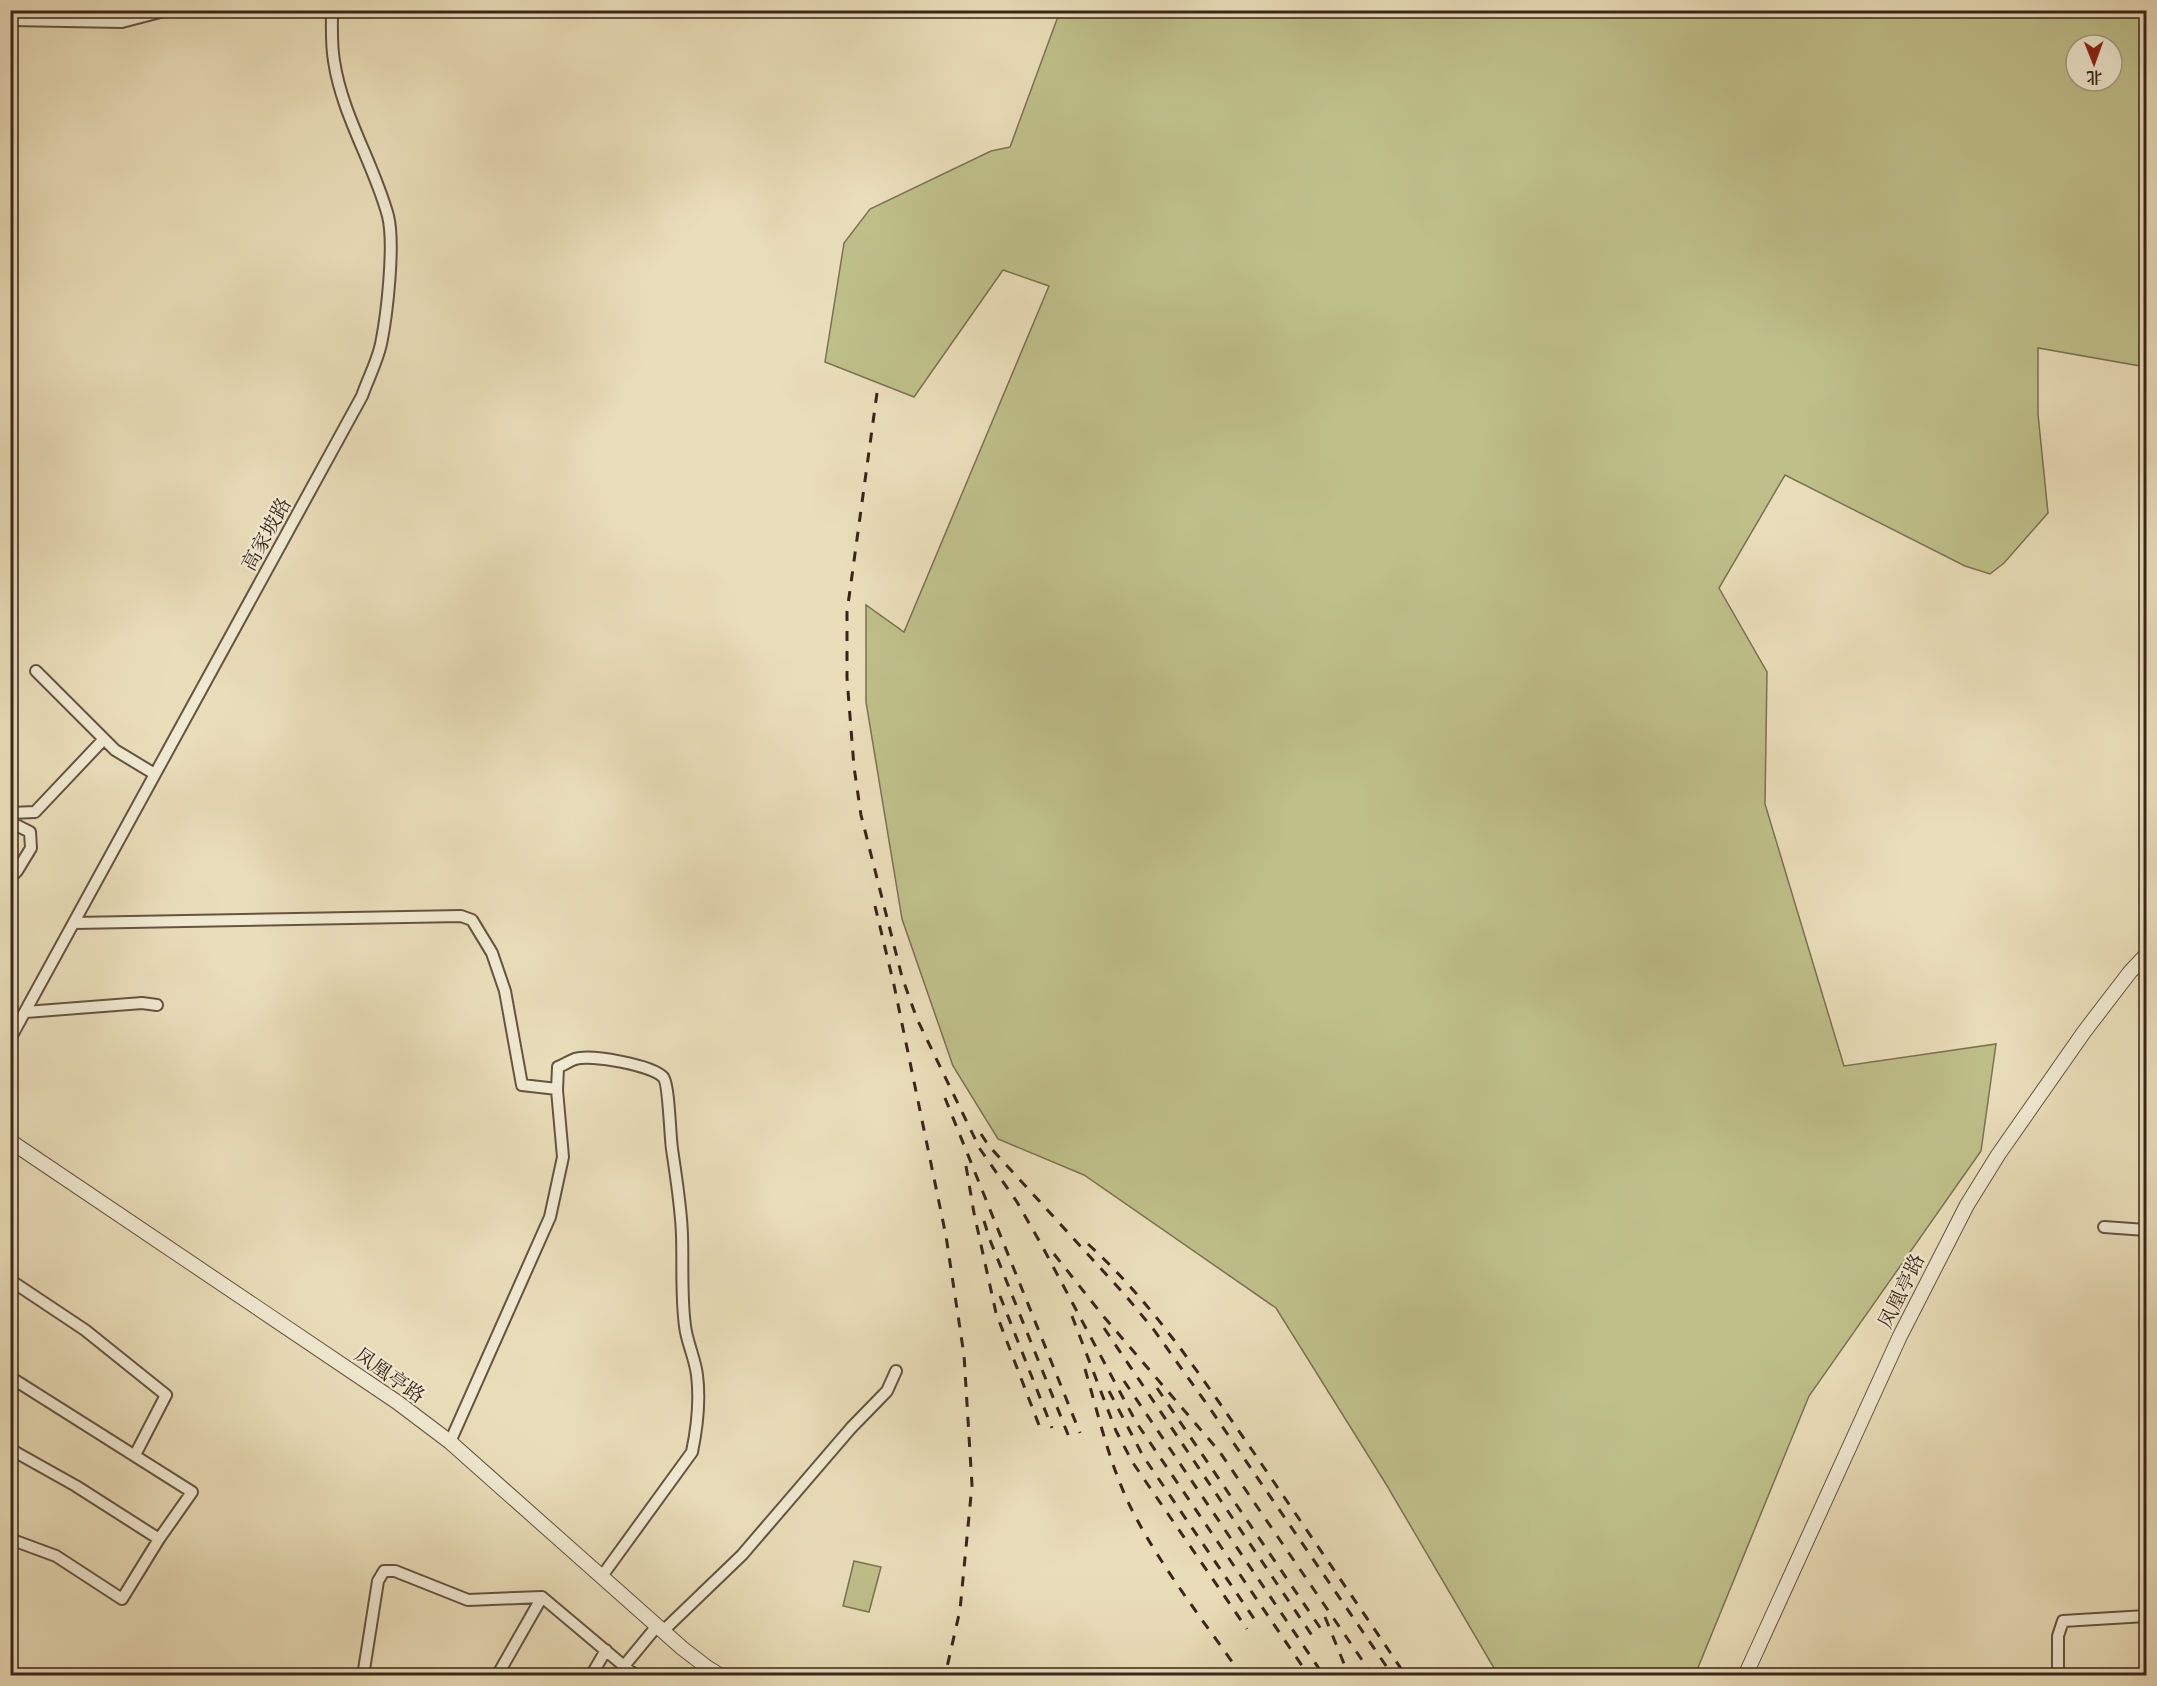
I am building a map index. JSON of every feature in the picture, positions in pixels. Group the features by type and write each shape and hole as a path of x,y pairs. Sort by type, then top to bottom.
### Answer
{"street":[{"path":"10,20 94,16 122,22 168,10"},
{"name":"高家坡路","path":"10,1039 362,396 380,346 385,320 391,249 388,218 344,101 334,62 331,34 333,10"},
{"path":"36,671 115,750 153,773"},
{"path":"10,813 34,812 104,738"},
{"path":"10,822 30,832 31,848 10,878"},
{"path":"74,923 460,916 472,920 492,953 505,991 522,1084 557,1089"},
{"name":"凤凰亭路","path":"1745,1676 1899,1336 1967,1205 1998,1155 2084,1032 2130,972 2146,955"},
{"path":"26,1012 142,1003 157,1005"},
{"path":"450,1442 550,1217 563,1157 557,1089 558,1067 576,1059 600,1058 624,1062 657,1073 664,1078 667,1085 669,1129 680,1213 685,1325 688,1345 697,1373 696,1432 692,1452 602,1576"},
{"name":"凤凰亭路","path":"10,1141 397,1402 450,1442 660,1628 720,1676"},
{"path":"2104,1227 2146,1230"},
{"path":"10,1280 85,1330 166,1395 135,1455"},
{"path":"624,1666 660,1628 742,1555 851,1428 887,1391 896,1371"},
{"path":"10,1377 192,1492 159,1539 122,1599 56,1556 10,1539"},
{"path":"10,1449 76,1486 159,1539"},
{"path":"363,1676 378,1581 384,1571 394,1571 468,1600 542,1597 636,1676"},
{"path":"497,1676 542,1597"},
{"path":"2058,1676 2058,1636 2063,1621 2146,1616"},
{"path":"591,1676 606,1650"}],"green space":[{"path":"1060,11 2146,11 2146,367 2038,348 2038,414 2048,513 2004,563 1990,574 1965,566 1785,475 1719,588 1767,672 1765,804 1844,1066 1996,1044 1981,1151 1809,1396 1695,1675 1498,1675 1386,1484 1276,1308 1084,1175 998,1139 953,1066 902,919 866,702 866,605 904,632 1049,286 1003,270 914,397 825,362 844,243 870,209 991,151 1010,147"},
{"path":"854,1561 881,1567 869,1612 843,1606"}],"railway":[{"path":"877,393 847,612 847,678 854,767 861,815 902,977 917,1019 980,1149 1017,1202 1136,1422 1309,1676"},
{"path":"875,906 894,985 946,1236 964,1355 972,1485 960,1610 945,1676"},
{"path":"945,1098 1080,1433"},
{"path":"981,1134 989,1146 1154,1330 1393,1676"},
{"path":"966,1166 996,1313 1042,1433"},
{"path":"984,1221 1069,1437"},
{"path":"1088,1244 1134,1291 1176,1342 1406,1676"},
{"path":"1054,1254 1104,1317 1219,1451 1373,1676"},
{"path":"1000,1296 1052,1428"},
{"path":"1072,1316 1116,1431 1133,1463 1247,1629"},
{"path":"1104,1328 1313,1637"},
{"path":"1085,1369 1111,1460 1133,1512 1170,1574 1242,1676"},
{"path":"1124,1381 1324,1676"},
{"path":"1157,1388 1321,1629"},
{"path":"1109,1391 1143,1456 1257,1623"},
{"path":"1325,1617 1349,1676"}]}
